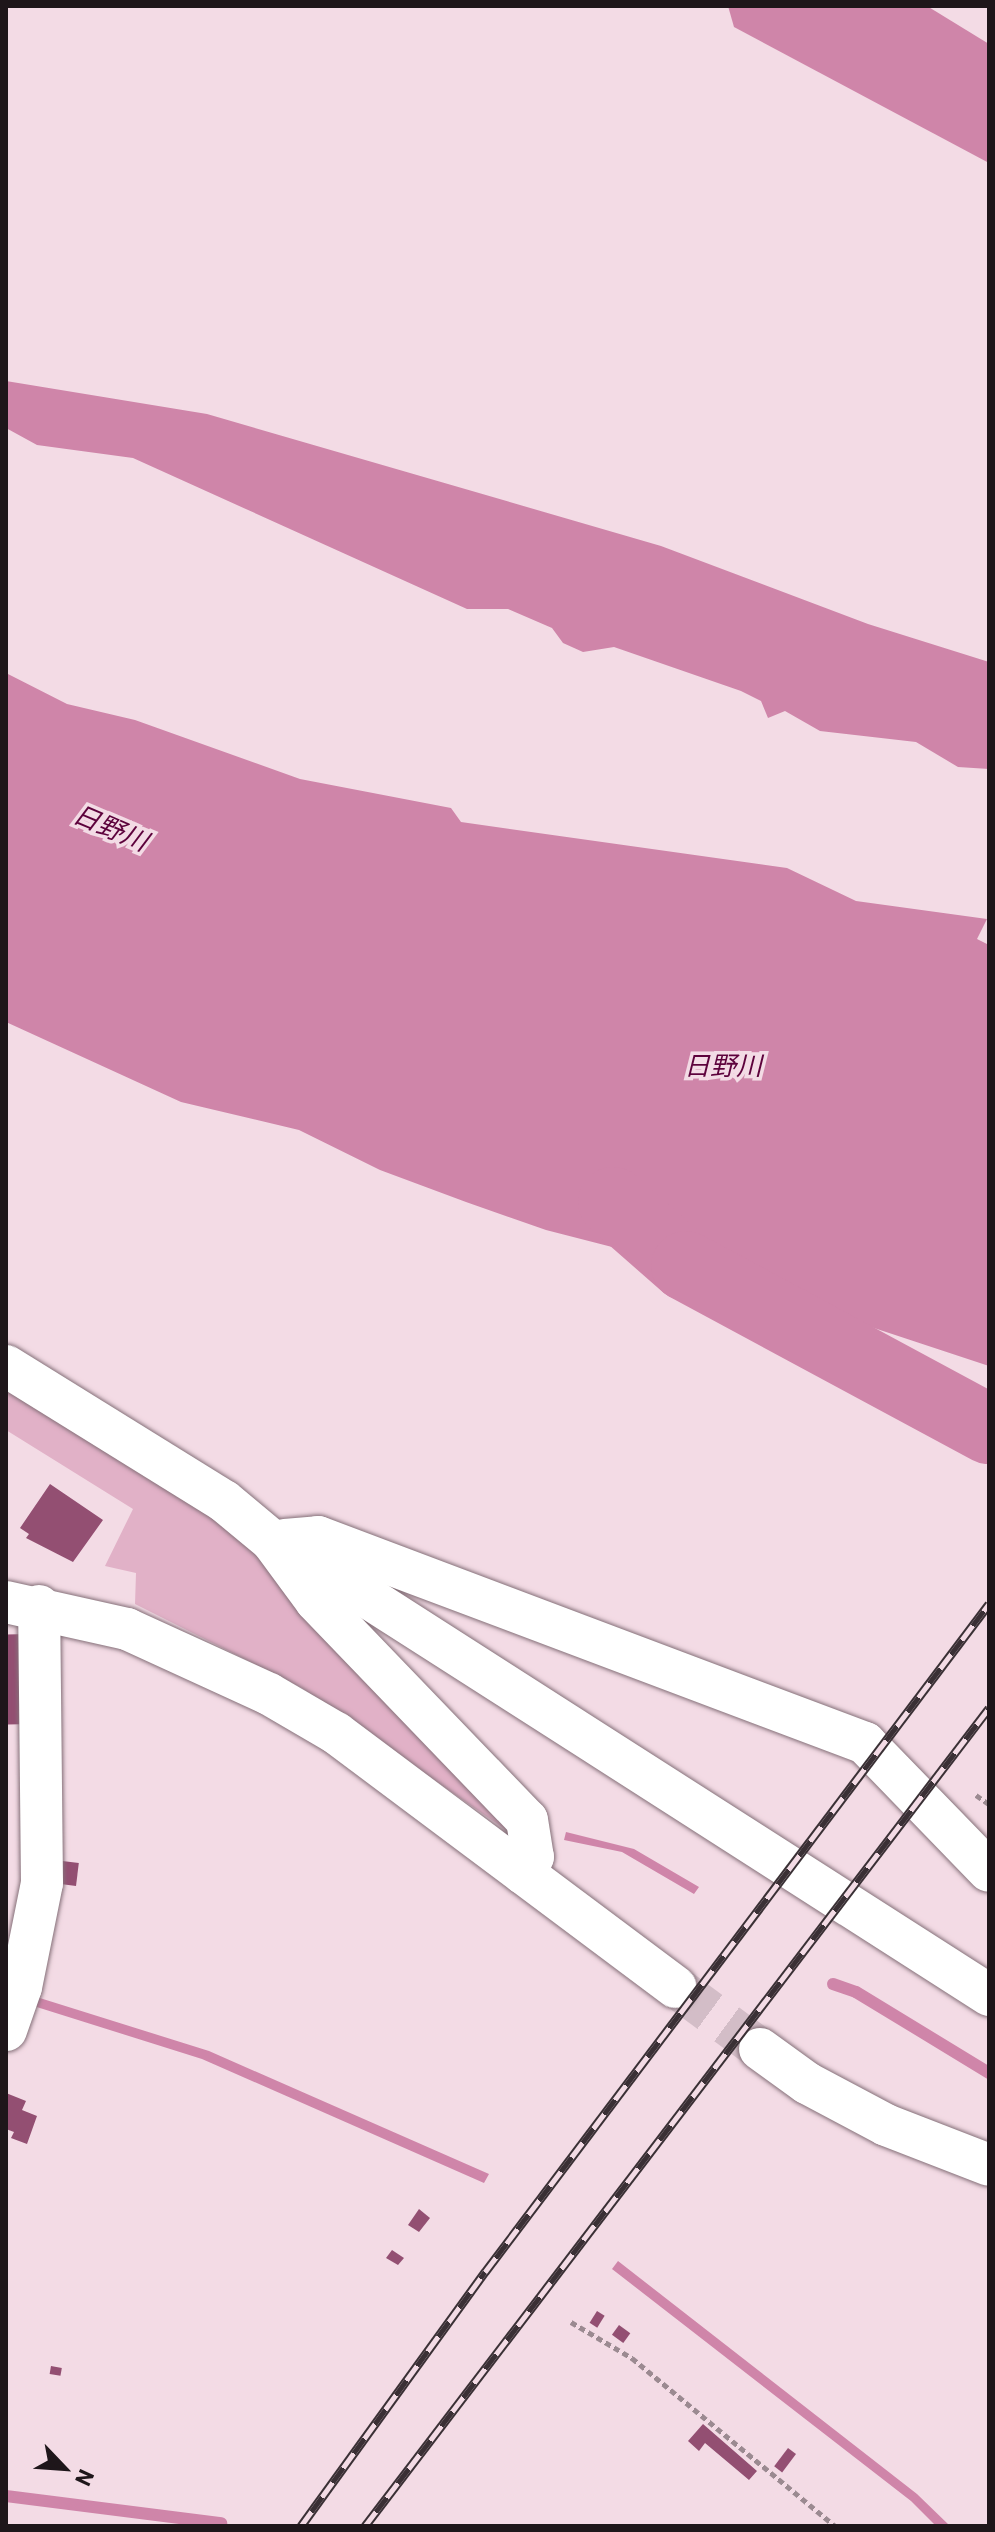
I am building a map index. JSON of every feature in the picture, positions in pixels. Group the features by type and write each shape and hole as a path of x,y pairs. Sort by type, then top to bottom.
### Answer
{"street":[{"path":"6,1366 224,1501 272,1541 361,1593 989,1995"},
{"path":"272,1541 318,1537 865,1743 989,1871"},
{"path":"272,1541 337,1624 527,1820 533,1857 523,1873"},
{"path":"14,2007 42,1883 44,1845 22,1604 127,1629 269,1694 336,1733 676,1987"},
{"path":"760,2049 807,2083 886,2125 989,2165"}],"path":[{"path":"571,2322 632,2358 835,2526"}],"shaded area":[{"path":"6,1379 225,1521 509,1832 302,1688 135,1604 136,1573 105,1566 133,1509 6,1430"}],"water":[{"path":"728,6 927,6 989,44 989,163 734,27"},
{"path":"6,381 207,414 661,546 868,624 989,662 989,769 958,767 916,742 820,731 785,711 768,718 761,701 741,691 614,647 583,652 563,643 552,628 508,609 467,609 133,458 37,445 6,428"},
{"name":"日野川","path":"6,673 67,704 135,720 300,779 451,808 461,822 787,868 856,901 987,919 977,939 989,945 989,1366 686,1266 546,1230 380,1170 299,1130 181,1102 6,1022"},
{"path":"566,1832 634,1849 699,1887 694,1894 622,1852 564,1840"},
{"path":"27,1994 209,2051 489,2174 484,2183 202,2059 24,2003"},
{"path":"618,2261 917,2494 950,2526 936,2526 911,2501 612,2269"}],"building":[{"path":"50,1484 103,1520 73,1562 26,1538 29,1534 20,1528"},
{"path":"6,1634 30,1634 32,1724 8,1724"},
{"path":"54,1860 79,1863 76,1886 51,1883"},
{"path":"6,2093 26,2101 22,2110 37,2116 27,2144 11,2138 14,2132 6,2129"},
{"path":"419,2209 430,2218 419,2232 408,2225"},
{"path":"392,2250 404,2258 398,2265 386,2258"},
{"path":"597,2311 605,2316 597,2328 590,2323"},
{"path":"619,2325 630,2333 623,2343 612,2335"},
{"path":"51,2366 62,2368 60,2376 50,2374"},
{"path":"703,2424 757,2471 749,2480 705,2443 699,2451 688,2441"},
{"path":"788,2448 796,2454 782,2472 774,2466"}],"waterway":[{"name":"日野川","path":"613,1202 686,1266 989,1429"},
{"path":"833,1984 856,1992 989,2073"},
{"path":"6,2496 221,2523"}],"tunnel":[{"path":"676,1987 760,2049"}],"railway":[{"path":"301,2526 485,2272 989,1604"},
{"path":"365,2526 989,1708"}]}
